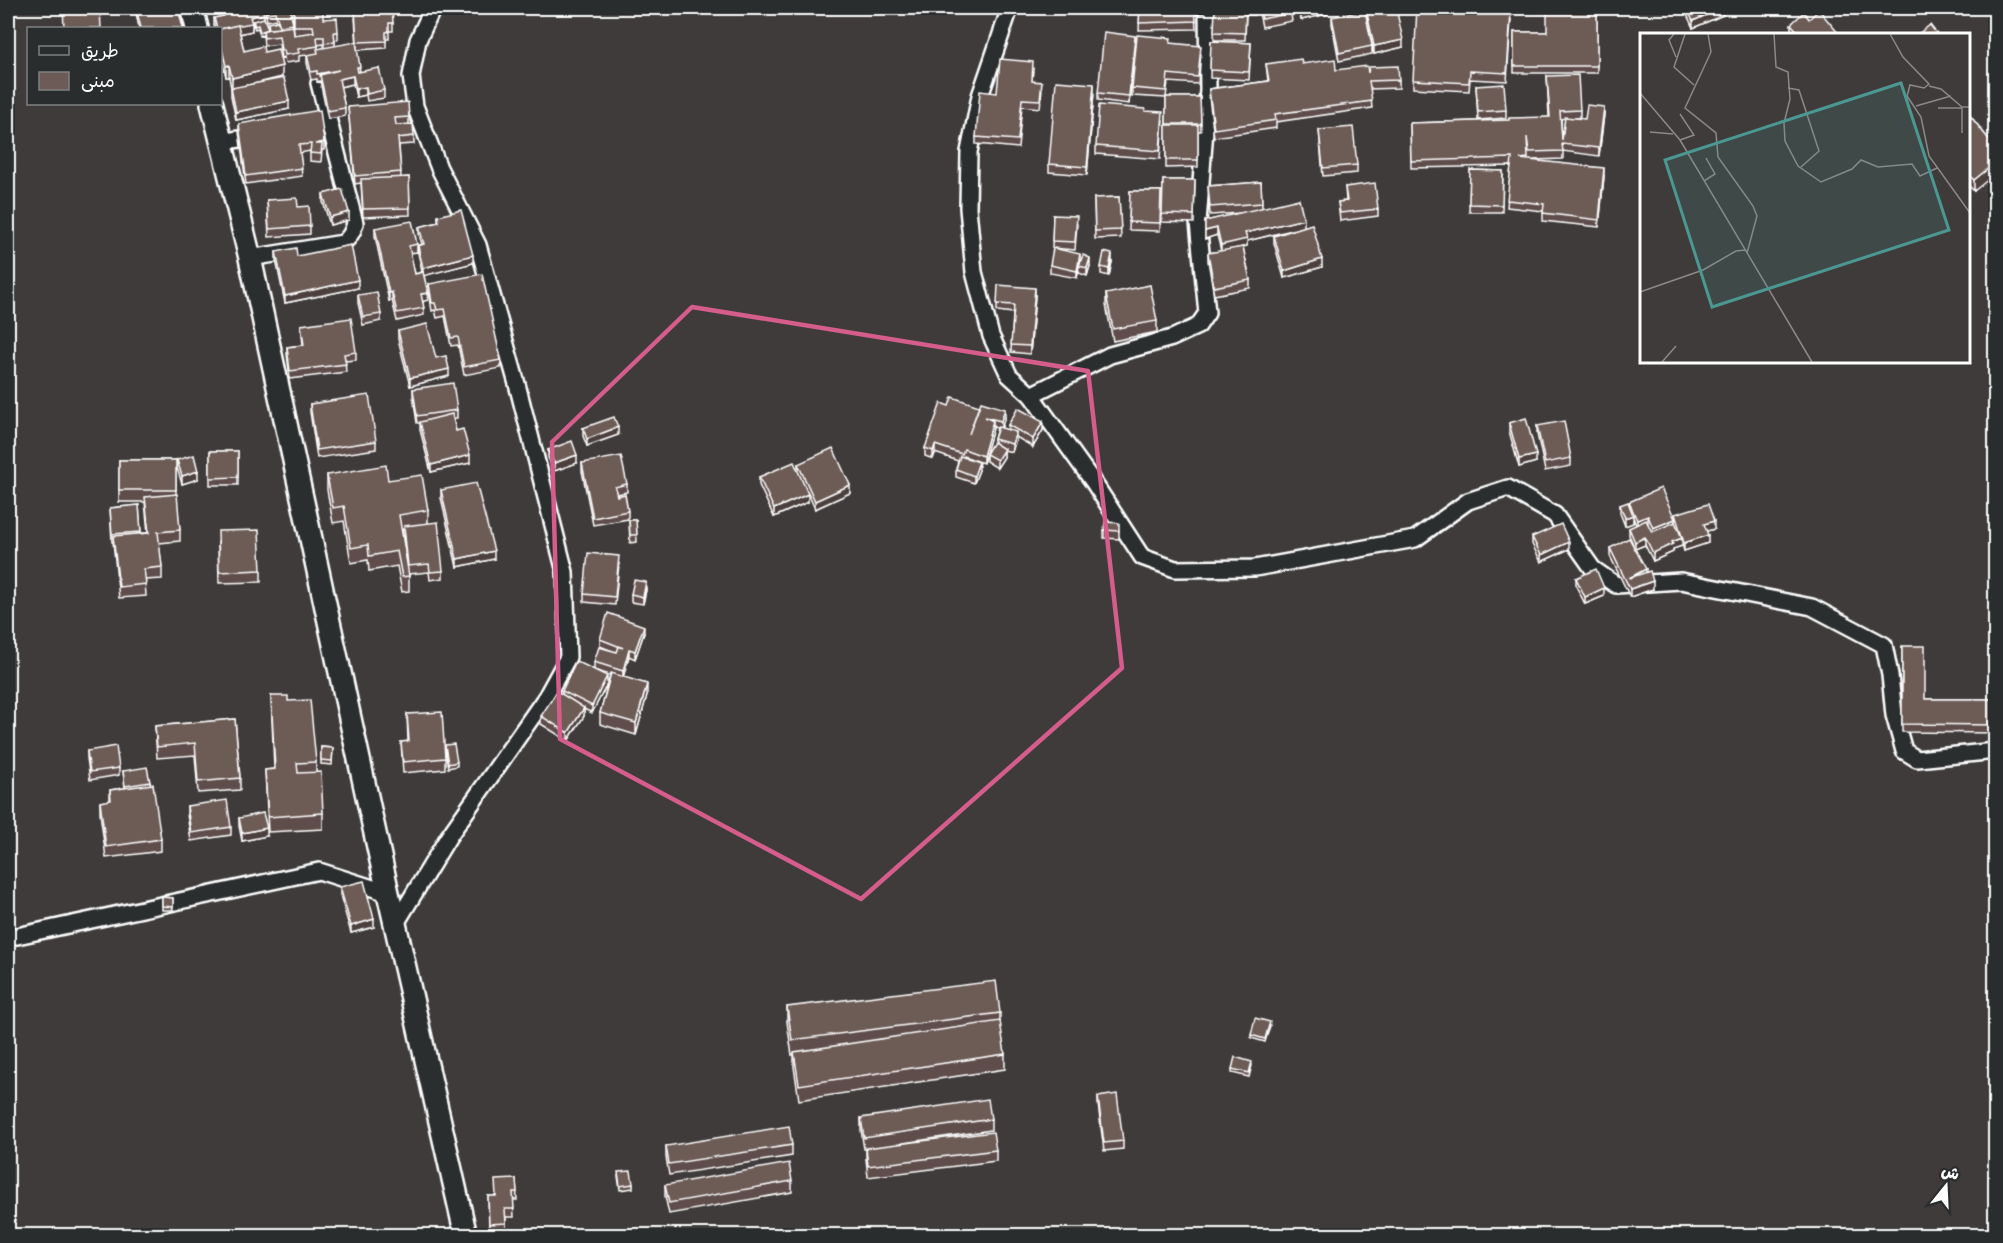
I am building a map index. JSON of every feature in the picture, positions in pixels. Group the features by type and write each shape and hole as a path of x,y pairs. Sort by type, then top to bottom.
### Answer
{"main road":[{"path":"192,8 196,27"},
{"path":"212,105 250,258 395,925 466,1236"}],"street":[{"path":"395,925 449,836 546,697 568,657 565,572 511,362 478,244 439,168 415,106 411,76 418,40 433,8"},
{"path":"1010,8 980,96 969,152 968,208 974,272 991,336 1009,375 1031,395 1094,483 1142,557 1175,569 1255,568 1415,539 1468,501 1508,488 1555,515 1593,569 1616,585 1681,581 1812,607 1884,645 1894,715 1904,751 1917,759 1995,751"},
{"path":"1031,395 1110,355 1172,338 1198,326 1207,313 1198,222 1208,90 1207,8"},
{"path":"250,258 343,243 349,238 355,223 323,126 319,83"},
{"path":"220,142 274,133"},
{"path":"8,936 17,936 319,871 388,893"}],"highlighted area":[{"path":"692,307 1088,371 1122,668 861,899 560,739 552,442"}],"building":[{"path":"63,8 100,8 101,27 64,27"},
{"path":"136,8 178,8 183,27 141,27"},
{"path":"222,8 262,8 264,14 250,17 252,23 222,29 217,27 214,18 224,16"},
{"path":"266,8 290,8 293,24 280,26 275,12 267,13"},
{"path":"294,8 323,8 323,19 337,18 338,32 334,32 335,42 324,43 324,37 317,37 318,46 298,49 299,53 285,55 284,50 281,50 279,36 264,38 263,30 293,26 294,35 314,32 313,26 294,26"},
{"path":"357,8 392,8 393,23 389,23 386,41 357,42 355,10"},
{"path":"1140,8 1195,8 1196,21 1139,23"},
{"path":"1215,8 1246,8 1245,33 1214,32"},
{"path":"1260,8 1290,8 1292,13 1262,19"},
{"path":"1300,8 1324,8 1301,13"},
{"path":"1396,8 1403,40 1374,46 1367,13"},
{"path":"1417,8 1511,12 1507,73 1470,71 1469,83 1413,80"},
{"path":"1547,8 1597,8 1597,66 1514,66 1514,32 1547,32"},
{"path":"1687,8 1722,8 1693,21"},
{"path":"1365,10 1372,46 1339,53 1332,17"},
{"path":"1819,10 1838,33 1799,33 1791,24 1804,12 1809,19"},
{"path":"264,18 268,29 260,32 258,25 255,26 253,21"},
{"path":"278,21 279,28 269,29 268,23"},
{"path":"238,25 244,51 263,46 264,52 278,49 282,66 232,78 229,65 226,66 222,49 222,29"},
{"path":"1930,25 1936,33 1919,33"},
{"path":"1104,32 1135,36 1129,96 1098,93"},
{"path":"1137,35 1171,38 1170,43 1201,46 1198,77 1168,74 1166,91 1132,88"},
{"path":"1211,41 1251,43 1249,72 1210,70"},
{"path":"356,42 360,67 357,67 358,72 379,68 384,90 367,94 366,87 356,89 353,76 339,79 345,108 328,111 320,75 339,70 317,74 317,71 311,72 307,55 318,53 317,49"},
{"path":"1000,59 1033,62 1032,81 1042,82 1040,100 1022,99 1018,140 976,137 980,91 997,93"},
{"path":"1301,59 1302,64 1335,59 1336,70 1367,66 1368,73 1369,67 1398,66 1399,80 1369,81 1372,101 1275,114 1276,120 1214,129 1209,89 1269,81 1266,64"},
{"path":"1578,75 1580,110 1560,111 1562,140 1565,117 1585,119 1587,105 1604,107 1599,148 1562,144 1563,151 1529,152 1527,137 1528,158 1520,159 1604,168 1599,220 1543,213 1544,204 1507,200 1512,158 1411,161 1410,123 1550,117 1547,76"},
{"path":"284,78 289,101 236,112 231,88"},
{"path":"1056,81 1094,84 1087,167 1049,164"},
{"path":"1504,84 1506,110 1478,112 1476,86"},
{"path":"1166,97 1200,97 1201,124 1166,124"},
{"path":"408,102 409,117 395,118 396,125 413,124 414,136 398,138 401,172 355,176 348,107"},
{"path":"1099,105 1163,112 1160,151 1096,146"},
{"path":"320,110 324,142 315,144 322,144 321,154 310,153 311,144 299,145 302,168 246,176 239,124"},
{"path":"1970,116 1995,147 1995,163 1974,180 1970,176"},
{"path":"1166,125 1198,125 1198,160 1166,160"},
{"path":"1353,127 1357,165 1323,168 1319,130"},
{"path":"1470,170 1503,171 1502,205 1469,204"},
{"path":"409,177 410,208 363,209 361,179"},
{"path":"1163,180 1195,180 1194,215 1162,214"},
{"path":"1261,182 1262,203 1210,207 1208,186"},
{"path":"1375,183 1378,209 1340,213 1338,202 1347,201 1345,187"},
{"path":"342,189 349,212 330,217 323,194"},
{"path":"1130,191 1161,191 1160,223 1129,222"},
{"path":"1119,197 1121,230 1095,231 1094,198"},
{"path":"297,198 298,207 309,206 310,226 269,229 267,200"},
{"path":"1299,199 1304,219 1245,233 1247,239 1221,245 1217,228 1205,231 1205,221"},
{"path":"461,210 473,255 423,268 418,246 424,244 419,227 439,222 438,216"},
{"path":"1053,215 1077,216 1075,242 1052,241"},
{"path":"412,221 417,244 409,246 415,274 423,272 428,293 421,294 424,308 397,313 392,292 389,293 375,228"},
{"path":"1312,224 1322,259 1284,271 1274,236"},
{"path":"351,245 358,280 285,296 276,252 296,248 297,256"},
{"path":"1243,247 1250,280 1214,287 1208,253"},
{"path":"1053,248 1080,254 1077,271 1050,265"},
{"path":"1104,252 1112,254 1109,269 1101,267"},
{"path":"1083,255 1090,258 1087,268 1079,266"},
{"path":"482,274 501,360 464,367 458,337 451,338 445,309 437,310 435,303 432,303 429,284"},
{"path":"998,285 1035,288 1030,346 1011,345 1014,305 997,304"},
{"path":"1150,285 1157,321 1113,329 1106,294"},
{"path":"377,292 381,314 363,317 358,295"},
{"path":"351,318 356,352 344,354 346,364 290,371 287,347 304,345 301,325"},
{"path":"427,324 436,358 446,356 449,369 410,378 398,331"},
{"path":"453,383 457,410 417,416 413,389"},
{"path":"369,395 376,441 317,450 310,404"},
{"path":"952,397 979,406 969,434 981,402 1005,409 1001,421 985,417 993,421 983,456 964,449 962,454 935,445 933,451 925,448 941,403 949,406"},
{"path":"1018,408 1043,422 1033,439 1008,425"},
{"path":"452,414 456,431 463,429 470,455 431,465 420,422"},
{"path":"614,417 618,427 587,439 583,428"},
{"path":"1526,418 1536,455 1519,459 1509,423"},
{"path":"1564,421 1571,458 1545,463 1537,426"},
{"path":"998,427 1016,432 1012,444 994,439"},
{"path":"572,441 577,455 554,463 548,450"},
{"path":"993,442 1004,449 997,460 986,454"},
{"path":"833,448 850,485 815,501 798,464"},
{"path":"210,451 238,451 238,477 210,478"},
{"path":"194,455 198,471 182,476 177,460"},
{"path":"621,456 627,484 615,487 617,496 625,494 628,511 593,518 582,463"},
{"path":"960,456 979,462 974,476 956,469"},
{"path":"119,460 176,460 176,490 119,490"},
{"path":"794,462 808,494 774,509 759,477"},
{"path":"386,465 388,480 422,475 428,510 399,515 409,576 402,577 397,551 369,556 368,545 351,548 344,506 333,508 327,475"},
{"path":"476,483 494,551 457,559 441,490"},
{"path":"1661,488 1675,519 1653,528 1648,516 1637,520 1629,502"},
{"path":"177,494 180,530 158,532 162,567 144,569 146,584 119,587 113,536 149,533 145,497"},
{"path":"1628,502 1633,515 1625,518 1620,505"},
{"path":"1708,504 1714,521 1704,524 1708,535 1684,543 1675,514"},
{"path":"139,505 141,532 112,534 110,508"},
{"path":"629,520 636,520 637,535 630,535"},
{"path":"1646,520 1652,532 1675,522 1682,538 1653,553 1645,537 1635,542 1629,528"},
{"path":"438,522 443,571 430,572 429,564 408,566 404,526"},
{"path":"1105,522 1119,523 1119,531 1104,530"},
{"path":"1561,524 1569,542 1541,555 1532,537"},
{"path":"259,530 261,570 219,572 218,531"},
{"path":"1629,538 1646,569 1629,578 1650,571 1653,581 1630,589 1610,548"},
{"path":"588,553 619,556 615,597 584,594"},
{"path":"1596,569 1604,588 1585,597 1576,578"},
{"path":"634,580 646,582 643,597 631,594"},
{"path":"608,613 644,626 635,651 629,649 623,671 594,662 599,647 617,652 619,646 600,639"},
{"path":"1902,646 1925,646 1925,699 1995,699 1995,725 1902,724"},
{"path":"576,661 607,676 592,706 562,691"},
{"path":"611,673 647,684 636,723 600,713"},
{"path":"557,691 584,708 568,733 541,716"},
{"path":"271,696 288,696 288,701 310,700 316,762 297,763 298,773 321,772 323,813 268,817 265,770 275,769"},
{"path":"442,712 445,758 403,762 401,742 409,741 407,714"},
{"path":"235,719 240,778 198,782 195,743 157,747 155,726"},
{"path":"454,744 457,762 448,764 445,745"},
{"path":"116,746 119,768 90,772 87,751"},
{"path":"321,747 333,748 332,761 321,760"},
{"path":"147,767 150,782 125,786 123,771"},
{"path":"153,784 161,839 106,847 100,802 111,800 110,790"},
{"path":"227,800 231,827 191,833 187,806"},
{"path":"263,813 267,828 242,833 239,818"},
{"path":"364,881 374,919 351,926 340,887"},
{"path":"162,897 173,898 173,907 162,906"},
{"path":"996,981 1000,1013 792,1040 787,1007"},
{"path":"1255,1018 1270,1022 1265,1039 1251,1035"},
{"path":"1000,1021 1005,1054 799,1085 794,1052"},
{"path":"1235,1057 1252,1062 1249,1073 1232,1069"},
{"path":"1117,1094 1123,1141 1104,1143 1098,1097"},
{"path":"988,1099 991,1119 864,1138 861,1118"},
{"path":"789,1126 792,1145 669,1164 666,1146"},
{"path":"993,1132 996,1150 868,1166 866,1148"},
{"path":"789,1163 792,1181 669,1203 665,1185"},
{"path":"631,1171 633,1184 620,1186 618,1172"},
{"path":"516,1179 517,1192 513,1192 514,1209 505,1209 506,1223 489,1224 488,1196 496,1196 495,1180"},
{"path":"1939,1233 1940,1236 1927,1236 1927,1235"}]}
